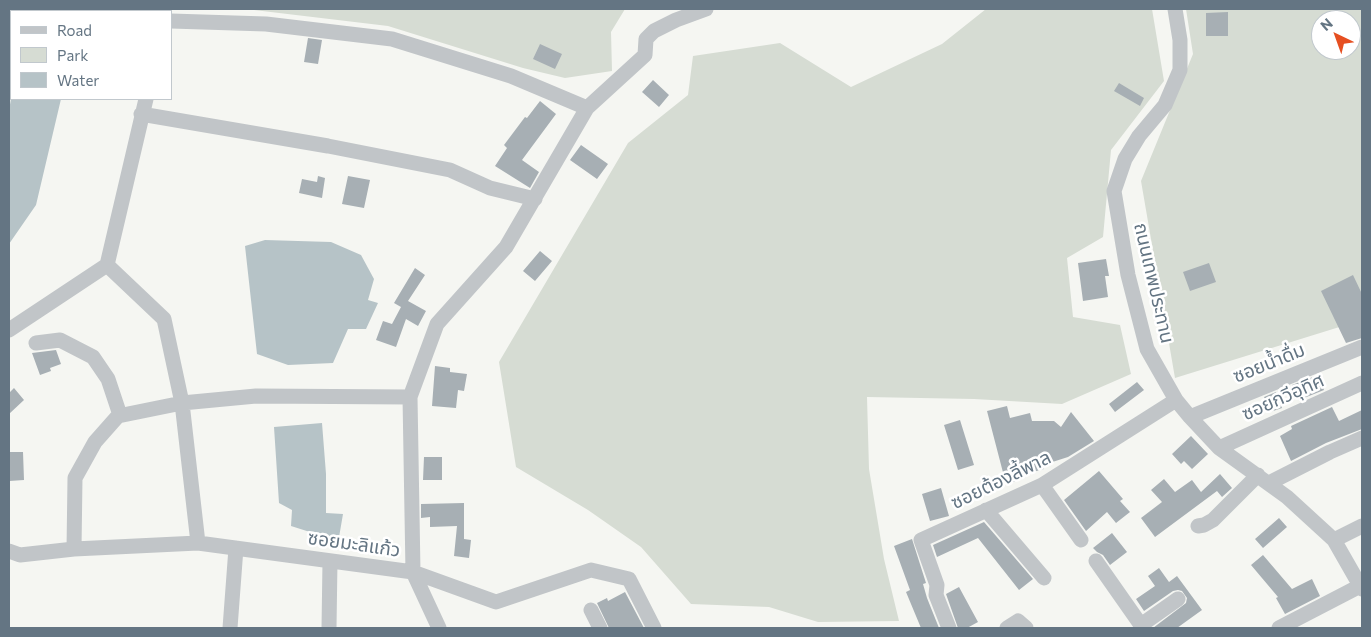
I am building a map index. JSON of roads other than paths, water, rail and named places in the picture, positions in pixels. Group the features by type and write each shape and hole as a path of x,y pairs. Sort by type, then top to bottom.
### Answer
{"street":[{"path":"439,628 413,572 410,397 437,324 506,247 587,108 645,54 646,39 654,31 676,20 706,9"},
{"name":"ถนนเทพประทาน","path":"1175,9 1180,40 1180,70 1165,106 1139,136 1125,159 1114,191 1128,275 1147,349 1176,400 1190,417 1220,448 1287,497 1334,540 1361,588"},
{"path":"172,19 266,24 392,39 511,76 587,108"},
{"path":"9,330 107,265 146,100"},
{"path":"141,114 328,146 450,170 490,188 535,198"},
{"path":"107,265 164,319 182,403 198,543"},
{"path":"36,343 60,340 93,357 108,379 120,415"},
{"name":"ซอยน้ำดื่ม","path":"1190,417 1362,347"},
{"name":"ซอยกวีอุทิศ","path":"1220,448 1362,383"},
{"path":"74,549 75,478 95,442 120,415 182,403 256,396 410,397"},
{"name":"ซอยต้องลี้พาล","path":"949,628 936,595 937,586 921,540 1042,485 1176,400"},
{"path":"1198,526 1204,526 1263,479 1362,438"},
{"path":"1042,485 1080,540"},
{"path":"986,510 1044,578"},
{"path":"1334,540 1362,526"},
{"name":"ซอยมะลิแก้ว","path":"9,551 20,556 74,549 198,543 413,572 496,602 591,570 629,579 654,628"},
{"path":"230,628 236,548"},
{"path":"328,628 330,561"},
{"path":"1096,561 1142,627 1178,599"},
{"path":"1279,628 1361,588"},
{"path":"591,610 600,628"},
{"path":"1006,628 1018,621 1026,628"}],"water":[{"path":"29,9 75,9 75,10"},
{"path":"11,100 61,100 36,205 9,244 9,110"},
{"path":"265,240 331,242 361,255 374,279 368,300 378,303 366,329 348,329 333,363 288,365 257,354 245,246"},
{"path":"322,423 326,474 326,513 343,514 337,549 313,533 291,526 292,510 279,503 274,427"}]}
